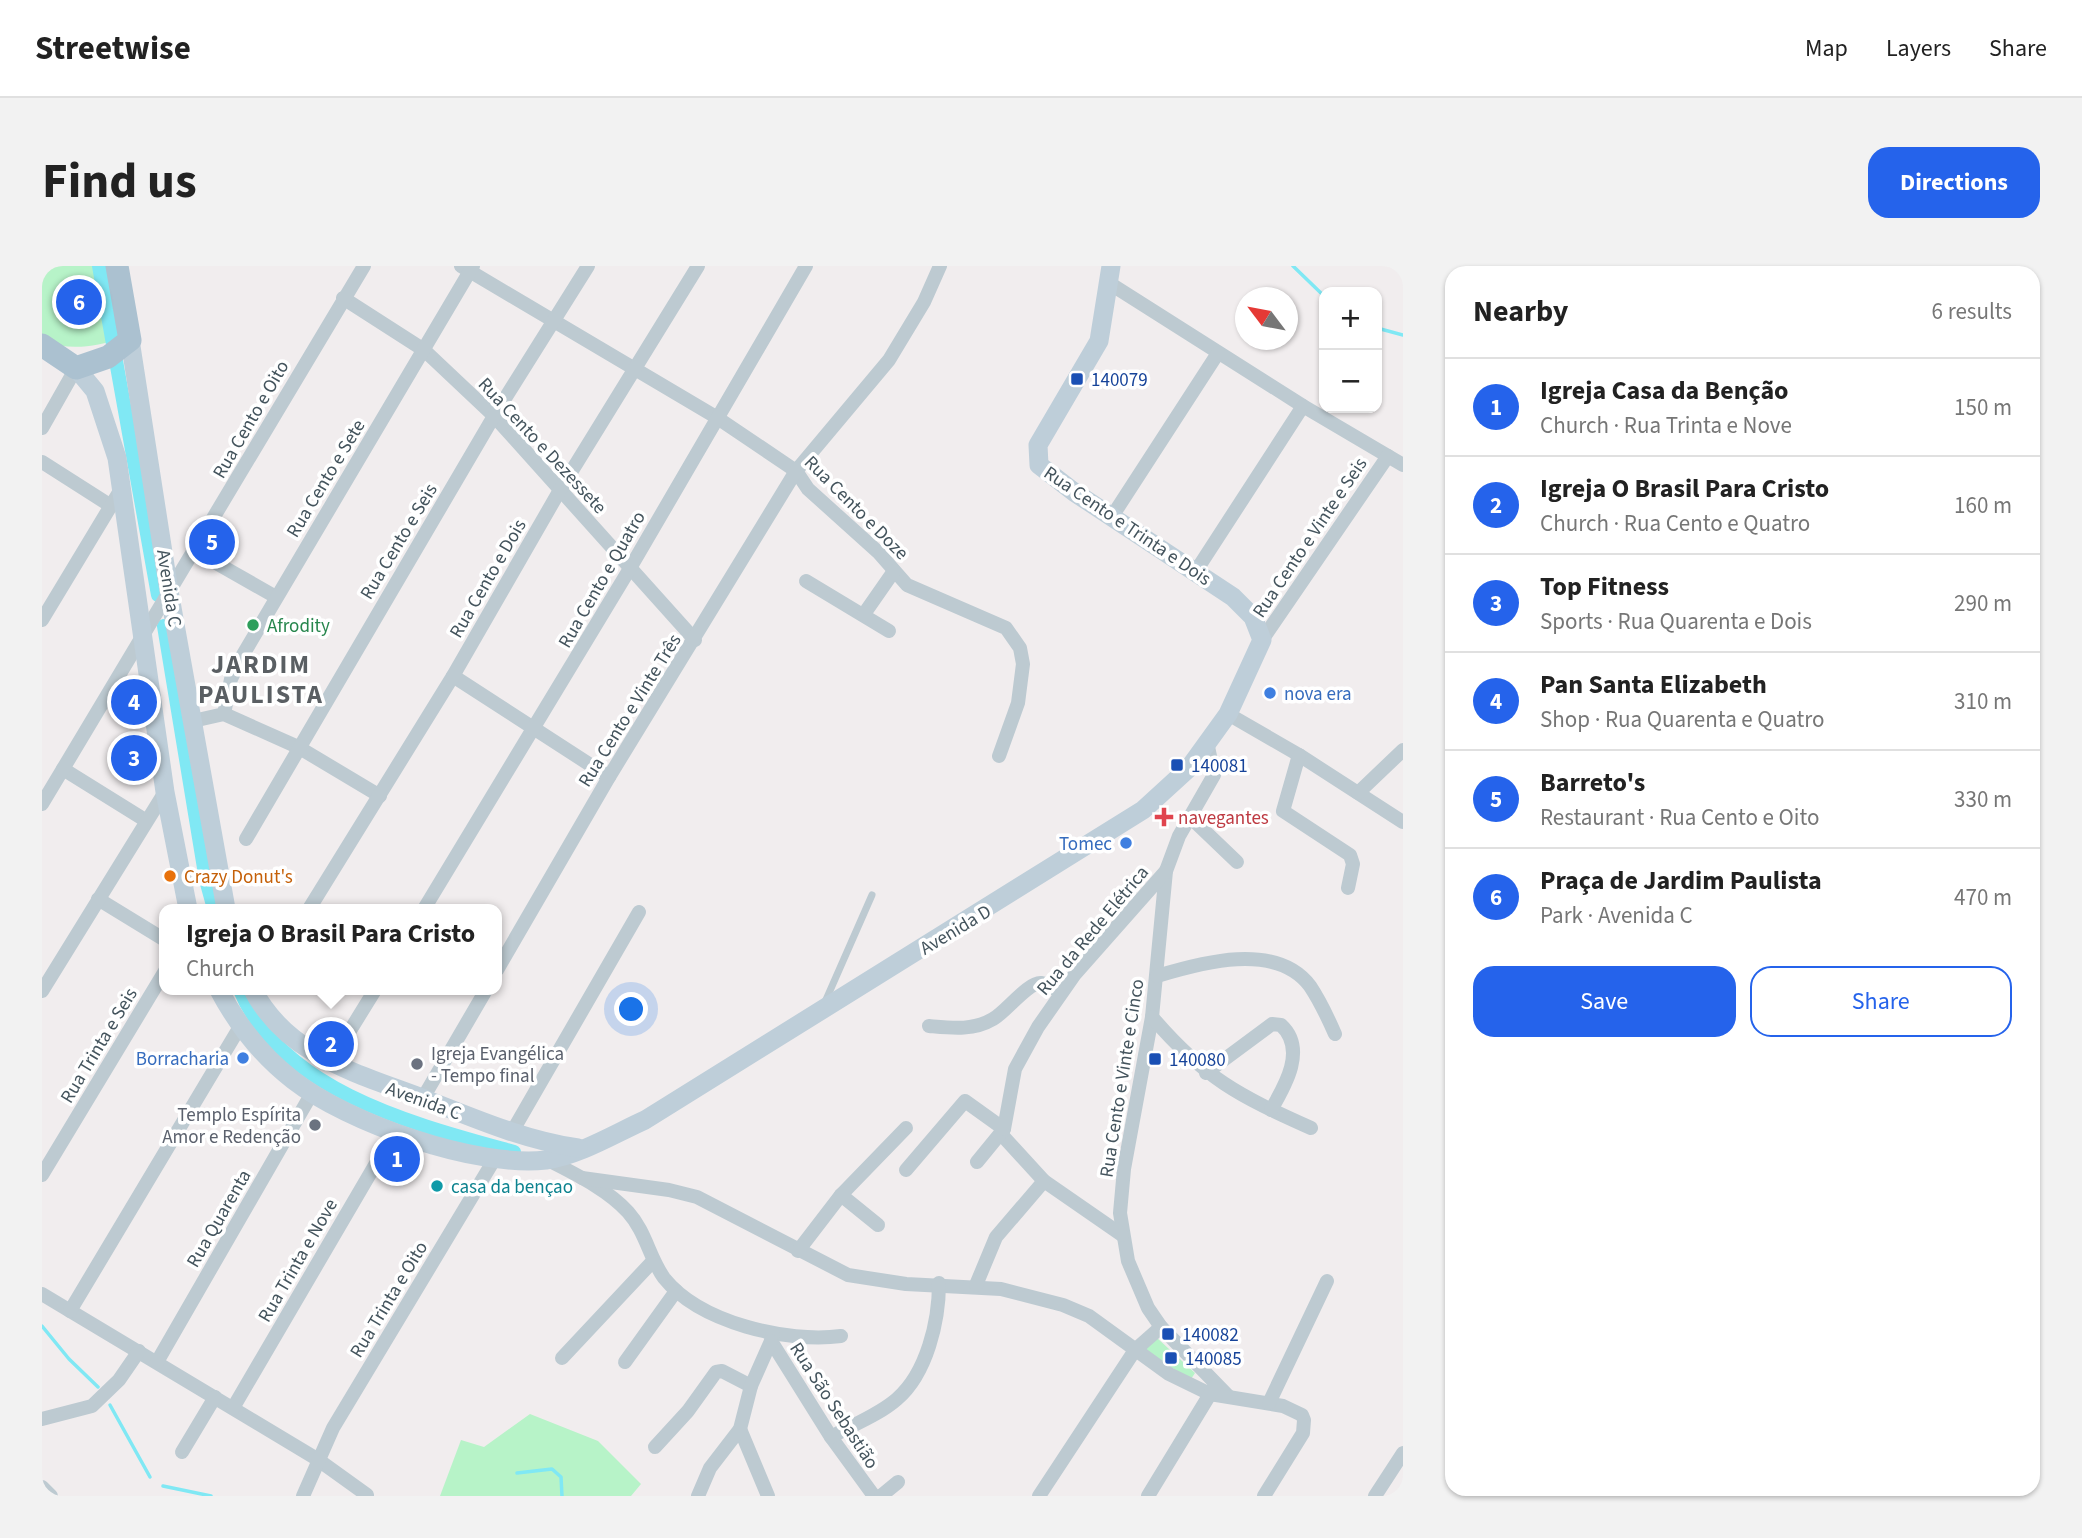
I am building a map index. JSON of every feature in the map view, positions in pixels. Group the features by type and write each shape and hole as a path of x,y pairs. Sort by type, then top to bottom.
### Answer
{"main road":[{"name":"Avenida C","path":"117,266 120,349 169,591 225,904"},
{"name":"Rua Cento e Trinta e Dois","path":"1110,274 1099,341 1047,428 1038,445 1037,457 1045,471 1233,597 1253,617 1262,640"},
{"path":"42,345 76,368 95,391 109,428 116,497 144,633 165,792 187,904"},
{"path":"76,368 120,349"},
{"name":"Avenida D","path":"222,995 241,1025 278,1067 312,1093 395,1131 494,1160 548,1160 583,1149 645,1121 1143,810 1189,768 1228,714 1262,640"},
{"name":"Avenida C","path":"259,995 285,1030 330,1063 367,1080 544,1143 583,1149"}],"street":[{"name":"Rua Cento e Oito","path":"42,804 364,266"},
{"name":"Rua Cento e Seis","path":"246,839 494,416 588,266"},
{"name":"Rua Cento e Dois","path":"312,904 453,677 560,490 698,266"},
{"name":"Rua Cento e Quatro","path":"427,904 534,730 806,266"},
{"name":"Rua Cento e Vinte Três","path":"502,961 609,777 796,471 889,360 924,302 940,266"},
{"name":"Rua Cento e Doze","path":"468,268 635,371 716,417 796,471 808,489 869,543 908,585 936,599 980,614 1006,628 1020,648 1022,680 1012,724 999,756"},
{"name":"Rua Cento e Sete","path":"225,715 231,679 276,597 424,350 468,268"},
{"path":"1110,274 1217,353 1403,465"},
{"name":"Rua Cento e Dezessete","path":"343,298 424,350 494,416 629,570 695,640"},
{"path":"1113,515 1217,353"},
{"path":"42,428 76,368"},
{"path":"1196,571 1303,406"},
{"name":"Rua Cento e Vinte e Seis","path":"1262,640 1388,456"},
{"path":"42,463 116,497 42,620"},
{"path":"195,551 276,597"},
{"path":"864,614 894,571"},
{"path":"806,581 889,631"},
{"path":"453,677 609,777"},
{"path":"1228,714 1299,755 1403,822"},
{"path":"193,721 225,715 298,747 380,796"},
{"name":"Rua Cento e Vinte e Cinco","path":"1207,742 1213,775 1190,817 1166,871 1152,1017 1124,1169 1120,1213 1122,1235 1137,1285 1161,1327 1213,1389 1228,1396 1269,1403"},
{"path":"1358,793 1403,750"},
{"path":"1299,755 1283,811 1350,855 1353,864 1348,888"},
{"path":"64,769 145,820"},
{"path":"42,991 145,820 165,792"},
{"path":"1190,817 1237,862"},
{"name":"Rua da Rede Elétrica","path":"1002,1132 1011,1085 1020,1057 1061,992 1166,871"},
{"path":"99,898 159,936"},
{"path":"512,1132 639,912"},
{"path":"1157,976 1219,960 1261,960 1300,976 1310,986 1335,1034"},
{"name":"Rua Trinta e Seis","path":"42,1175 159,981"},
{"path":"929,1026 959,1028 985,1023 1006,1011 1034,984 1041,983 1061,992"},
{"path":"330,1063 372,995"},
{"path":"422,1098 483,995"},
{"path":"1152,1017 1206,1073 1270,1110 1311,1128"},
{"path":"1206,1073 1272,1024 1281,1024 1292,1041 1293,1060 1284,1087 1270,1110"},
{"path":"70,1311 241,1025"},
{"name":"Rua Quarenta","path":"157,1362 312,1093"},
{"path":"906,1170 965,1101 1002,1132 1044,1181 1122,1235"},
{"path":"798,1251 841,1195 906,1128"},
{"name":"Rua Trinta e Nove","path":"233,1408 395,1131"},
{"path":"977,1162 1002,1132"},
{"name":"Rua Trinta e Oito","path":"303,1496 317,1460 494,1160"},
{"path":"548,1160 582,1178 627,1211 638,1225 653,1261 676,1291 714,1314 772,1338 841,1336"},
{"path":"582,1178 669,1190 697,1198 734,1214 798,1251 848,1275 906,1284 976,1285 1063,1305 1089,1317 1169,1374 1213,1389 1148,1496"},
{"path":"976,1285 996,1237 1044,1181"},
{"path":"841,1195 878,1225"},
{"path":"562,1358 653,1261"},
{"path":"1264,1496 1303,1433 1302,1415 1269,1403 1327,1281"},
{"path":"831,1437 891,1404 907,1388 935,1324 939,1283"},
{"path":"625,1363 676,1291"},
{"path":"42,1294 233,1408 367,1494"},
{"path":"1039,1496 1135,1350 1161,1327"},
{"path":"698,1496 710,1468 740,1429 751,1386 772,1338"},
{"name":"Rua São Sebastião","path":"772,1338 831,1437 874,1496"},
{"path":"42,1419 92,1406 119,1380 139,1352"},
{"path":"655,1447 688,1411 716,1372 722,1371 751,1386"},
{"path":"182,1452 215,1397"},
{"path":"740,1429 768,1496"},
{"path":"1375,1496 1403,1453"},
{"path":"881,1496 898,1482"},
{"path":"42,1487 51,1496"}],"lane":[{"path":"820,1013 872,895"}],"green space":[{"path":"42,266 109,266 122,338 82,347 42,341"},
{"path":"1156,1337 1195,1373 1191,1379 1143,1351"},
{"path":"530,1414 598,1441 641,1484 631,1496 440,1496 461,1440 484,1447"}],"waterway":[{"path":"99,266 158,595"},
{"path":"1293,266 1319,291"},
{"path":"1382,329 1403,335"},
{"path":"164,626 206,880 213,904"},
{"path":"243,995 260,1025 287,1055 320,1079 356,1099 396,1116 514,1152"},
{"path":"42,1326 69,1359 98,1387"},
{"path":"110,1405 150,1477"},
{"path":"517,1473 552,1469 561,1477 562,1496"},
{"path":"163,1486 211,1496"}],"place":[{"name":"Praça de Jardim Paulista","path":"79,302"},
{"name":"140079","path":"1077,379"},
{"name":"Barreto's","path":"212,542"},
{"name":"Afrodity","path":"253,625"},
{"name":"nova era","path":"1270,693"},
{"name":"Pan Santa Elizabeth","path":"134,702"},
{"name":"Top Fitness","path":"134,758"},
{"name":"140081","path":"1177,765"},
{"name":"navegantes","path":"1164,817"},
{"name":"Tomec","path":"1126,843"},
{"name":"Crazy Donut's","path":"170,876"},
{"name":"Igreja O Brasil Para Cristo","path":"331,1044"},
{"name":"Borracharia","path":"243,1058"},
{"name":"140080","path":"1155,1059"},
{"name":"Igreja Evangélica - Tempo final","path":"417,1064"},
{"name":"Templo Espírita Amor e Redenção","path":"315,1125"},
{"name":"Igreja Casa da Benção","path":"397,1159"},
{"name":"casa da bençao","path":"437,1186"},
{"name":"140082","path":"1168,1334"},
{"name":"140085","path":"1171,1358"}],"district":[{"name":"JARDIM PAULISTA","path":"261,679"}]}
